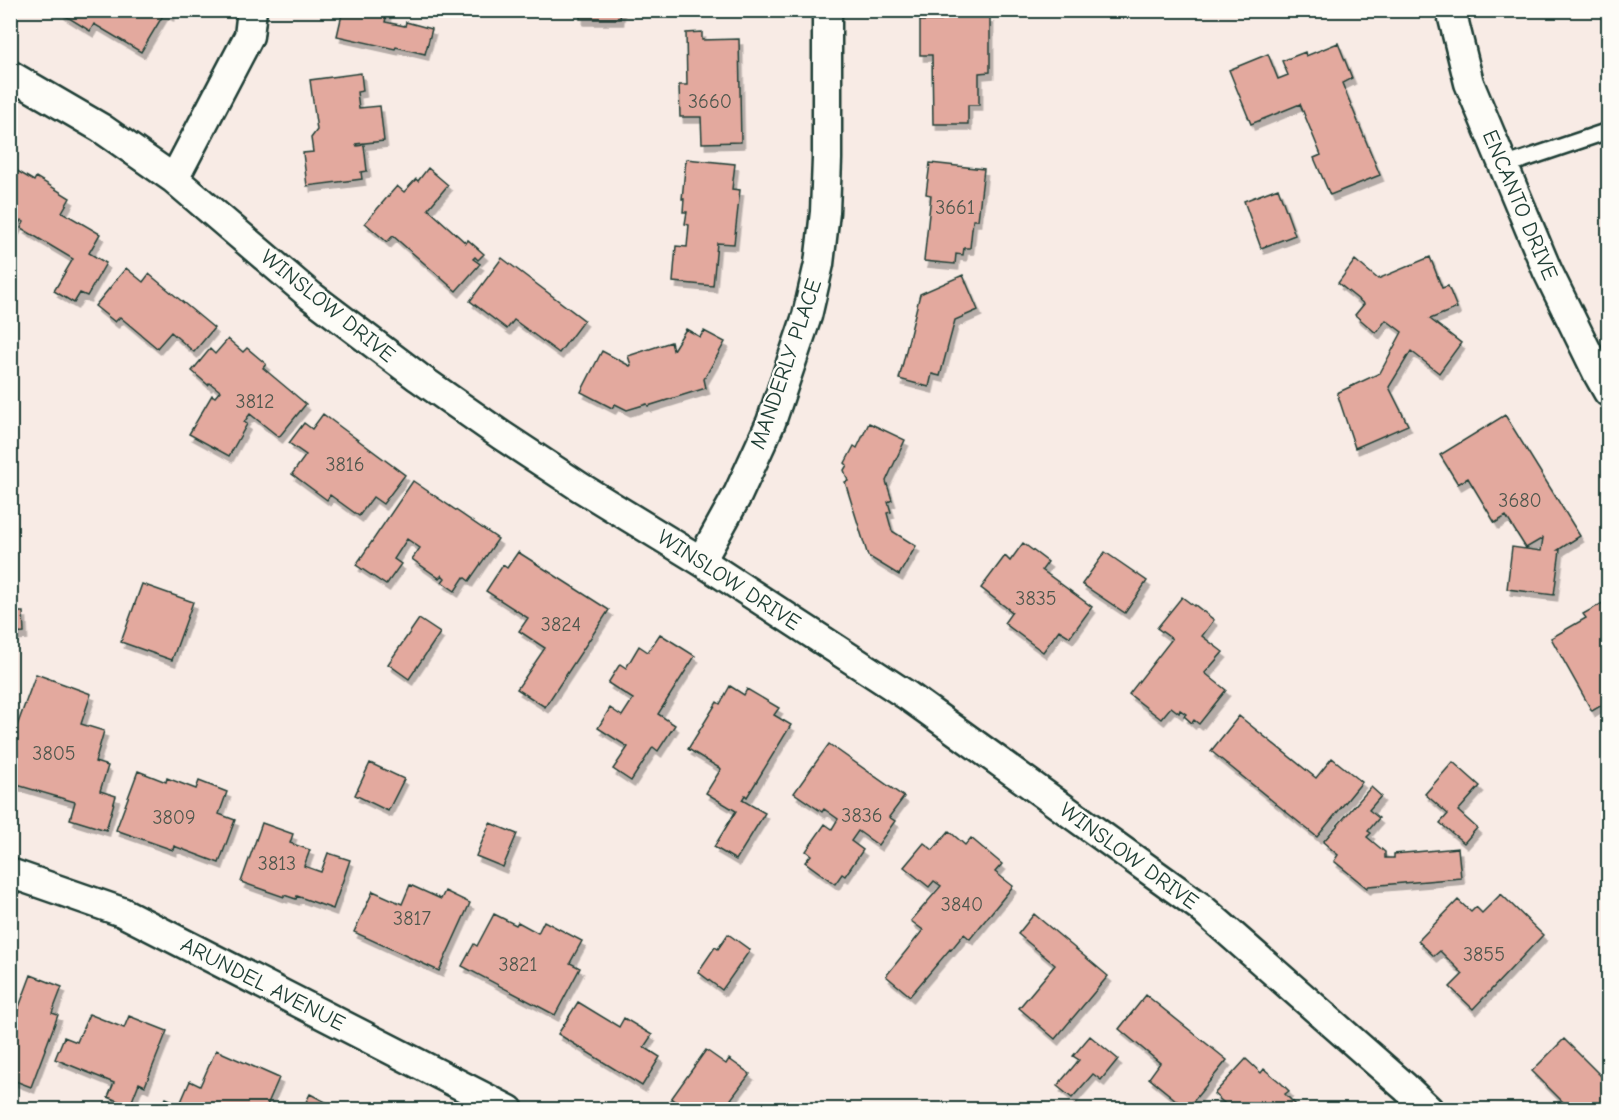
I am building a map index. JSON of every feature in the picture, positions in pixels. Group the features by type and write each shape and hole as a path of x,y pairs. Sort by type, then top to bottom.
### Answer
{"street":[{"path":"174,179 249,36 252,10"},
{"name":"MANDERLY PLACE","path":"701,561 738,494 771,422 807,316 819,264 825,212 827,159 827,10"},
{"name":"ENCANTO DRIVE","path":"1451,10 1469,83 1547,270 1608,392"},
{"name":"WINSLOW DRIVE","path":"10,75 101,128 174,179 312,296 418,377 510,442 701,561 908,696 1199,906 1429,1110"},
{"name":"ARUNDEL AVENUE","path":"10,873 122,912 509,1110"}],"lane":[{"path":"1504,166 1608,131"}],"building":[{"path":"62,10 173,10 170,15 165,12 141,52 94,24 90,31 64,15"},
{"path":"343,10 388,10 385,22 405,26 406,22 432,29 425,54 337,36"},
{"path":"580,10 621,10 620,19 580,19"},
{"path":"941,10 971,10 970,17 990,17 990,72 979,73 979,105 968,105 968,124 933,124 932,55 920,55 920,21 941,21"},
{"path":"702,32 702,40 739,39 741,142 702,143 701,117 680,117 679,85 687,85 686,33"},
{"path":"1338,43 1352,78 1342,83 1380,175 1330,195 1314,158 1321,155 1300,104 1251,124 1229,70 1268,54 1278,79 1288,75 1282,61 1305,52 1306,56"},
{"path":"361,73 363,91 357,92 359,108 380,106 384,141 356,144 357,146 364,145 367,171 361,172 362,179 307,186 303,153 313,152 311,138 317,130 310,80"},
{"path":"686,159 735,164 732,189 740,190 734,244 717,243 713,286 673,282 676,246 687,247 689,225 685,224 687,212 683,212 684,199 682,199"},
{"path":"930,163 984,169 978,220 973,220 970,248 964,248 963,255 956,254 955,264 924,261 931,195 926,194"},
{"path":"428,168 448,185 428,209 466,243 468,240 484,254 478,260 475,257 473,259 480,264 456,291 393,236 387,242 365,223 397,186 404,192 416,179 418,181"},
{"path":"14,169 34,181 36,177 70,198 62,212 100,234 89,253 106,263 87,296 80,293 74,303 54,291 73,259 21,228 24,222 21,220 10,238 10,176"},
{"path":"1278,188 1295,235 1261,248 1244,201"},
{"path":"1430,257 1442,288 1448,286 1457,308 1430,319 1461,343 1439,373 1411,351 1389,387 1408,425 1355,448 1337,393 1380,373 1402,332 1386,320 1376,333 1355,315 1364,304 1338,283 1355,260 1378,279"},
{"path":"502,258 584,320 559,353 514,320 507,329 470,301"},
{"path":"126,268 143,282 149,274 214,328 194,352 171,332 157,348 120,317 115,322 95,306"},
{"path":"963,275 978,310 955,320 940,376 932,374 929,387 899,379 920,294"},
{"path":"686,329 700,337 704,331 725,342 704,379 706,388 627,410 615,404 612,408 581,392 602,351 630,366 628,356 671,342 673,350"},
{"path":"228,339 243,352 247,348 266,364 263,368 306,404 279,437 250,414 229,456 189,434 212,395 215,397 220,391 210,383 208,385 192,371 210,349 215,354"},
{"path":"323,414 405,475 383,504 373,497 359,516 330,495 327,500 292,474 306,455 289,443 304,423 312,429"},
{"path":"1505,415 1580,536 1558,550 1560,550 1554,595 1507,589 1512,547 1541,551 1543,538 1526,548 1506,516 1495,523 1468,478 1458,484 1440,455"},
{"path":"869,423 905,440 886,481 892,500 888,502 891,512 887,513 892,531 916,546 899,575 868,556 845,482 848,481 844,470 847,465 845,463 854,446 857,448"},
{"path":"413,481 498,539 469,581 464,577 455,591 442,582 445,578 442,575 439,578 412,559 420,548 407,539 394,559 401,564 386,585 356,565"},
{"path":"1023,543 1048,562 1042,570 1092,607 1070,637 1059,630 1043,652 1004,623 1012,612 981,588 1005,556 1010,561"},
{"path":"518,552 609,610 545,707 517,689 545,648 519,631 528,618 486,591 503,565 507,568"},
{"path":"1105,552 1147,581 1125,613 1082,584"},
{"path":"142,584 193,602 172,660 121,642"},
{"path":"1182,597 1214,620 1202,636 1223,652 1205,673 1226,690 1199,724 1194,720 1192,723 1184,716 1186,714 1180,710 1179,713 1171,707 1161,719 1129,694 1172,639 1157,628"},
{"path":"1608,600 1608,717 1602,705 1592,711 1551,638 1586,618 1583,614"},
{"path":"10,612 23,612 24,633 10,634"},
{"path":"419,619 440,633 409,679 388,664"},
{"path":"660,634 695,656 658,714 675,725 658,751 653,747 631,781 613,769 628,747 598,728 610,708 622,716 633,699 608,683 620,664 626,668 639,646 648,652"},
{"path":"36,674 91,694 81,724 104,731 95,762 108,766 100,791 116,796 106,830 70,819 75,802 10,783 10,745"},
{"path":"730,686 744,695 747,689 779,708 774,715 791,725 747,797 745,795 742,800 765,813 736,860 714,847 736,811 706,793 721,769 688,749 717,702 720,704"},
{"path":"1239,716 1316,778 1332,758 1362,782 1317,837 1211,751"},
{"path":"829,744 904,797 889,817 895,821 878,845 858,831 851,841 863,850 845,876 842,874 835,884 805,862 811,855 806,851 825,824 832,829 838,819 824,809 822,812 794,793"},
{"path":"1453,762 1480,786 1458,811 1477,828 1464,843 1440,823 1448,814 1425,794"},
{"path":"370,763 404,779 388,811 355,795"},
{"path":"138,771 166,782 167,778 196,789 199,781 227,792 219,814 235,820 219,863 174,846 173,850 116,830"},
{"path":"1371,787 1381,796 1369,810 1379,818 1368,831 1371,833 1367,837 1385,852 1385,858 1394,858 1394,854 1458,848 1461,878 1367,888 1334,861 1338,855 1323,842"},
{"path":"262,823 293,834 290,843 310,850 304,866 321,872 328,853 350,860 333,909 297,896 296,899 284,895 284,897 241,882"},
{"path":"490,823 517,834 503,867 476,856"},
{"path":"949,831 965,845 971,838 1002,864 995,872 1013,886 970,939 964,934 910,996 886,976 923,930 911,921 941,886 934,881 929,887 904,867 924,843 933,850"},
{"path":"410,885 441,899 445,891 470,903 439,971 354,932 373,891 402,904"},
{"path":"1501,894 1543,935 1473,1009 1450,987 1463,974 1440,951 1434,956 1418,941 1458,900 1471,912 1476,907 1482,913"},
{"path":"494,914 516,925 518,922 538,933 544,921 582,941 570,963 580,968 555,1015 462,966 474,944 477,946"},
{"path":"1034,914 1108,976 1055,1039 1019,1008 1055,965 1018,934"},
{"path":"728,934 750,950 722,990 698,972 715,947 718,949"},
{"path":"31,975 62,987 52,1013 58,1015 31,1087 10,1079 10,1013 16,1015"},
{"path":"1146,995 1227,1060 1187,1109 1149,1078 1160,1063 1119,1029"},
{"path":"578,1002 619,1027 624,1018 652,1035 644,1047 660,1057 642,1086 558,1034"},
{"path":"89,1014 124,1028 129,1016 167,1031 145,1086 139,1083 130,1106 108,1097 114,1083 55,1059 64,1037 77,1042"},
{"path":"1090,1036 1118,1059 1101,1080 1093,1074 1072,1098 1057,1086 1079,1060 1073,1056"},
{"path":"1564,1039 1608,1083 1608,1110 1571,1110 1532,1071"},
{"path":"216,1050 279,1078 265,1110 161,1110 166,1098 180,1104 190,1081 200,1086"},
{"path":"706,1050 726,1064 729,1059 750,1074 731,1099 746,1110 681,1110 678,1107 680,1104 671,1099"},
{"path":"1246,1059 1261,1073 1264,1069 1281,1083 1289,1091 1285,1094 1301,1110 1232,1110 1214,1094"},
{"path":"310,1094 341,1110 302,1110"}]}
